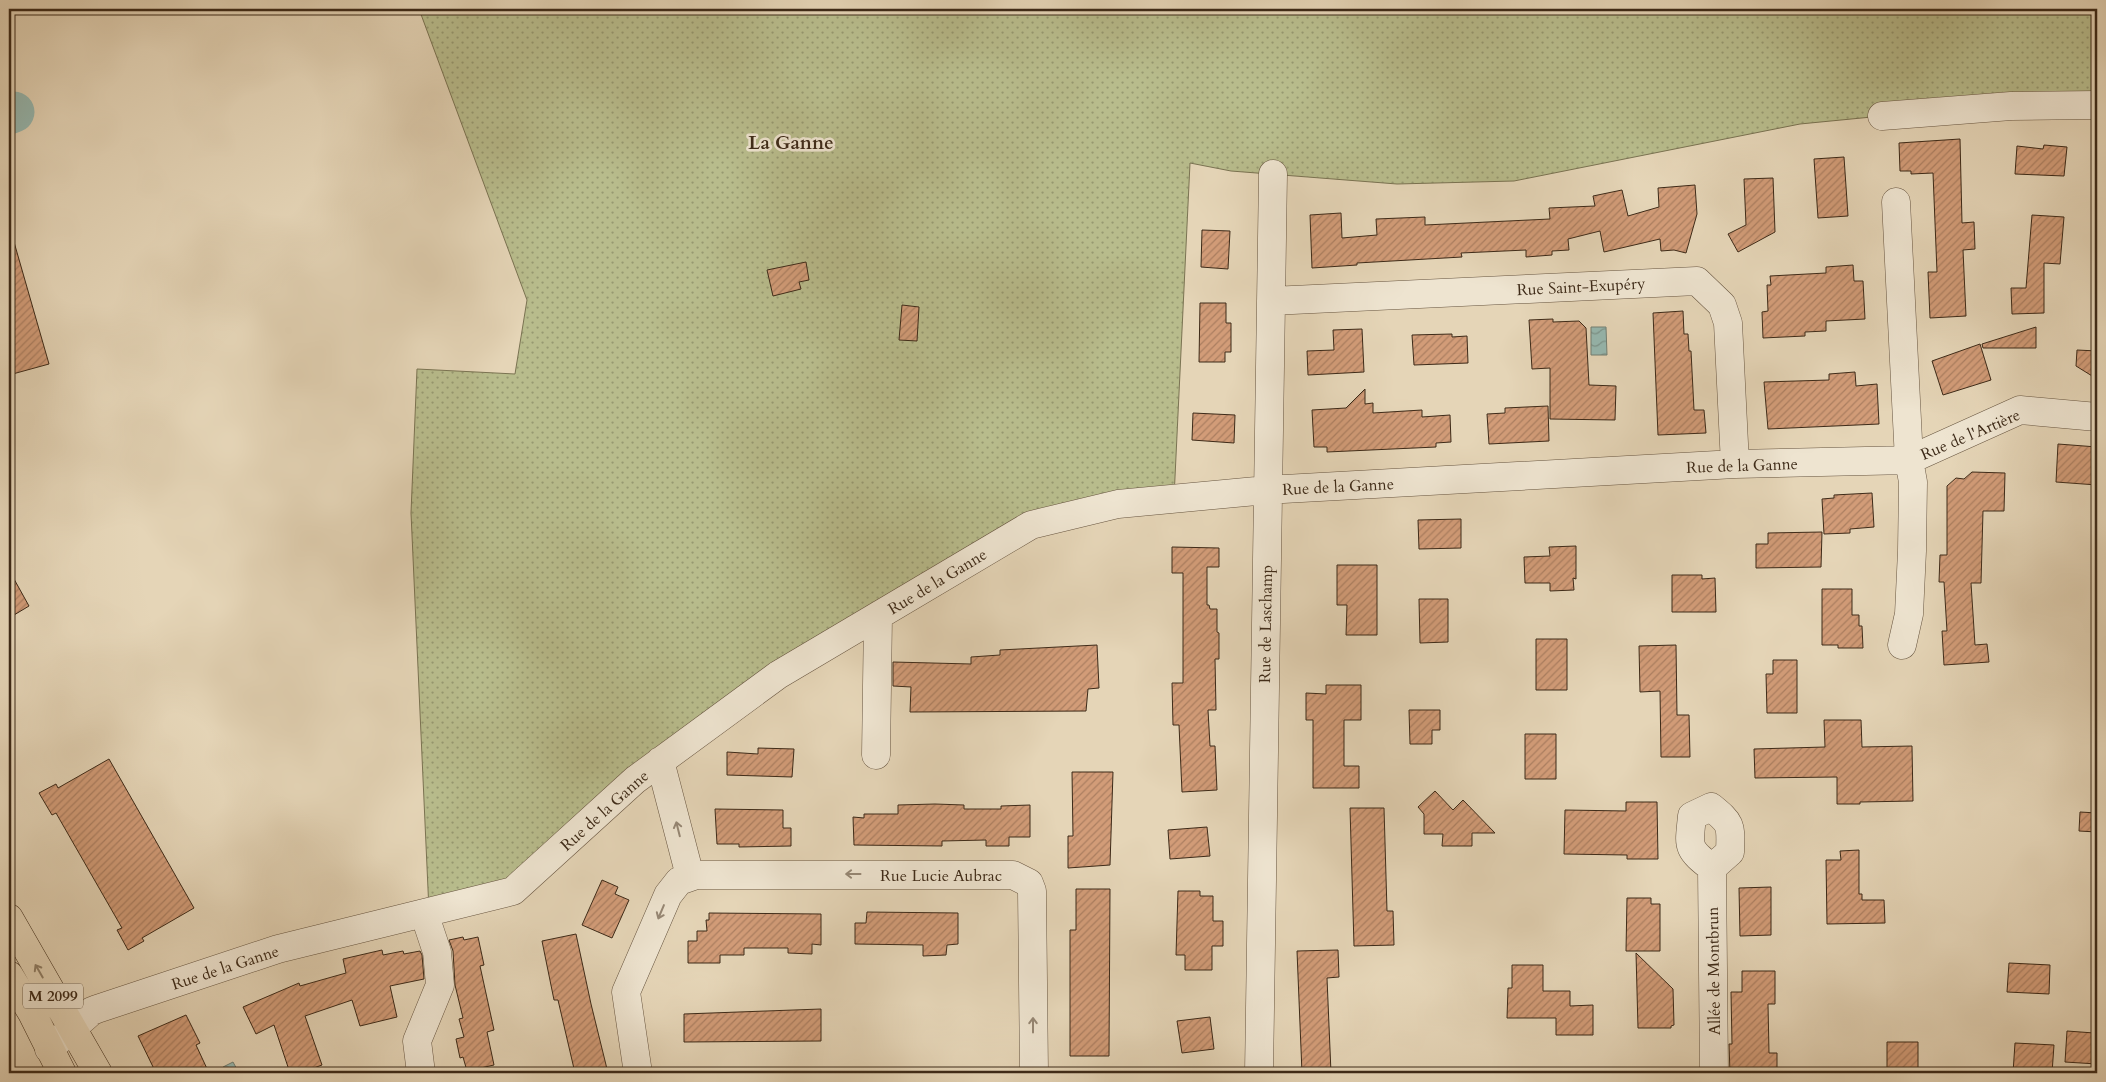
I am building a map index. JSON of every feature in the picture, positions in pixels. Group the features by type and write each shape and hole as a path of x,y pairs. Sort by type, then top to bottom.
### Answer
{"main road":[{"name":"M 2099","path":"9,918 98,1073"},
{"name":"M 2099","path":"9,975 32,1013 62,1073"}],"street":[{"path":"1882,116 2011,106 2097,105"},
{"name":"Rue de Laschamp","path":"1259,1073 1267,490 1274,174"},
{"path":"1896,202 1909,460"},
{"name":"Rue Saint-Exupéry","path":"1271,301 1697,281 1722,305 1728,323 1735,464"},
{"name":"Rue de l'Artière","path":"1902,645 1909,614 1910,596 1914,482 1909,460 2020,410 2097,416"},
{"name":"Rue de la Ganne","path":"49,1049 92,1011 272,951 514,891 635,780 778,676 1031,525 1118,504 1267,490 1735,464 1909,460"},
{"path":"876,756 878,616"},
{"path":"638,1073 626,992 668,895 680,881 690,876 660,761"},
{"name":"Allée de Montbrun","path":"1712,868 1714,1073"},
{"name":"Rue Lucie Aubrac","path":"690,876 1013,875 1029,883 1032,891 1034,1073"},
{"path":"421,1073 417,1041 440,985 437,952 424,913"}],"green space":[{"path":"419,9 2097,9 2097,105 1882,116 1800,124 1514,181 1397,184 1231,171 1190,163 1174,498 1031,525 778,676 513,891 429,911 411,513 417,369 515,374 527,300"}],"water":[{"path":"1591,327 1606,327 1607,355 1591,355"},
{"path":"233,1062 239,1073 227,1073 223,1067"}],"building":[{"path":"1960,139 1962,223 1974,222 1975,249 1963,250 1966,316 1930,318 1928,272 1937,272 1933,173 1911,174 1911,171 1900,171 1899,143"},
{"path":"2044,145 2067,147 2064,176 2015,174 2017,146 2043,149"},
{"path":"1844,157 1848,216 1818,218 1814,159"},
{"path":"1773,178 1775,232 1738,252 1728,234 1746,225 1744,179"},
{"path":"1695,185 1697,214 1686,253 1674,250 1661,251 1660,239 1604,252 1600,231 1568,239 1569,250 1552,251 1552,255 1526,257 1526,250 1461,253 1462,257 1357,263 1357,265 1312,268 1310,215 1341,213 1342,238 1377,235 1376,219 1425,217 1425,225 1550,219 1549,208 1595,206 1593,196 1622,190 1628,216 1659,207 1658,188"},
{"path":"2032,215 2064,217 2060,264 2044,263 2044,313 2012,314 2011,288 2026,288"},
{"path":"1202,230 1230,231 1228,269 1201,267"},
{"path":"14,242 49,364 9,375 9,243"},
{"path":"806,262 809,280 799,282 801,289 773,296 767,270"},
{"path":"1853,265 1854,281 1863,281 1865,319 1826,321 1826,331 1805,332 1805,336 1763,338 1762,312 1768,311 1767,285 1771,285 1770,276 1826,273 1826,267"},
{"path":"1200,303 1226,303 1226,323 1231,323 1231,352 1225,352 1225,362 1199,362"},
{"path":"902,305 919,307 917,341 899,340"},
{"path":"1683,311 1684,334 1688,334 1689,351 1691,351 1694,410 1704,410 1706,433 1658,435 1653,313"},
{"path":"1553,319 1553,322 1579,321 1586,328 1589,385 1616,386 1615,420 1550,419 1550,368 1532,369 1529,320"},
{"path":"2036,327 2036,348 1983,348 1982,344"},
{"path":"1362,329 1364,372 1308,375 1307,351 1334,350 1333,330"},
{"path":"1452,334 1452,337 1467,336 1468,363 1414,365 1412,335"},
{"path":"1980,344 1991,380 1943,395 1932,361"},
{"path":"2077,350 2097,351 2097,379 2076,366"},
{"path":"1855,372 1856,386 1877,384 1879,424 1768,429 1764,382 1829,380 1829,374"},
{"path":"1365,389 1365,404 1373,403 1373,413 1422,410 1422,417 1450,415 1451,442 1436,443 1436,447 1327,452 1327,447 1314,447 1312,410 1346,408"},
{"path":"1548,406 1549,441 1489,444 1487,414 1505,413 1505,408"},
{"path":"1193,413 1235,415 1234,443 1192,440"},
{"path":"2058,444 2097,447 2097,485 2056,482"},
{"path":"1972,472 2005,473 2004,511 1983,511 1981,583 1971,583 1975,645 1987,644 1989,662 1944,665 1942,631 1947,631 1944,582 1939,582 1940,555 1947,555 1947,486 1956,478 1964,479"},
{"path":"1872,493 1874,527 1850,529 1850,533 1824,534 1822,499 1834,498 1834,495"},
{"path":"1461,519 1461,548 1419,549 1418,520"},
{"path":"1822,532 1821,567 1756,568 1756,544 1768,544 1768,533"},
{"path":"1576,546 1576,579 1573,578 1574,590 1550,591 1550,583 1525,583 1524,557 1550,556 1549,547"},
{"path":"1172,547 1219,548 1219,567 1207,567 1207,605 1209,605 1210,609 1217,609 1217,632 1219,633 1219,659 1215,659 1216,710 1208,710 1210,746 1215,746 1217,790 1182,792 1179,725 1173,725 1172,683 1183,683 1183,573 1172,573"},
{"path":"1337,565 1377,565 1377,635 1346,635 1347,605 1337,605"},
{"path":"9,570 29,606 9,618"},
{"path":"1672,575 1702,575 1702,579 1715,578 1716,612 1672,612"},
{"path":"1822,589 1852,589 1852,615 1859,615 1859,626 1862,626 1863,648 1838,648 1838,645 1822,645"},
{"path":"1419,599 1448,599 1448,642 1420,643"},
{"path":"1536,639 1567,639 1567,690 1536,690"},
{"path":"1097,645 1099,688 1088,689 1086,711 910,712 911,687 893,686 893,662 971,664 971,657 1000,655 1000,650"},
{"path":"1676,645 1677,715 1689,715 1690,757 1661,757 1660,691 1640,692 1639,646"},
{"path":"1773,660 1797,660 1797,713 1767,713 1766,674 1773,674"},
{"path":"1326,685 1361,685 1361,720 1344,720 1344,766 1359,766 1359,788 1313,788 1313,720 1306,720 1306,693 1326,694"},
{"path":"1409,710 1440,710 1440,730 1432,730 1432,744 1410,744"},
{"path":"1824,720 1861,720 1862,747 1912,746 1913,801 1837,804 1837,777 1755,778 1754,749 1825,747"},
{"path":"1525,734 1556,734 1556,779 1525,779"},
{"path":"758,748 794,749 792,777 727,775 727,752 758,754"},
{"path":"109,759 194,908 142,938 144,941 128,950 117,930 122,928 56,813 52,815 39,793 56,784 58,788"},
{"path":"1072,772 1113,772 1110,865 1068,868 1068,836 1073,836"},
{"path":"1435,791 1453,810 1463,800 1495,833 1472,833 1472,846 1442,846 1443,834 1424,834 1424,814 1418,807"},
{"path":"1626,802 1657,802 1658,859 1627,859 1627,855 1564,854 1565,810 1626,811"},
{"path":"898,805 964,805 964,809 1001,809 1001,806 1030,805 1030,837 1009,837 1009,846 986,846 986,840 942,841 942,846 854,845 853,817 864,818 864,814 898,814"},
{"path":"1350,808 1384,808 1387,911 1393,911 1394,945 1354,946"},
{"path":"715,809 783,810 783,828 791,828 791,846 739,847 739,844 717,844"},
{"path":"2080,812 2097,813 2097,832 2079,831"},
{"path":"1207,827 1210,856 1170,859 1168,830"},
{"path":"1859,850 1859,894 1862,894 1862,900 1884,900 1885,923 1827,924 1826,860 1841,860 1840,851"},
{"path":"602,880 618,887 615,894 629,900 612,938 582,925"},
{"path":"1771,887 1771,935 1740,936 1739,888"},
{"path":"1076,889 1110,889 1109,1056 1070,1056 1070,930 1076,930"},
{"path":"1178,891 1200,891 1200,896 1213,896 1213,921 1223,921 1223,946 1212,946 1212,970 1185,970 1185,955 1176,955"},
{"path":"1627,898 1651,898 1651,904 1660,904 1660,951 1626,951"},
{"path":"867,912 958,913 958,944 947,945 946,955 923,956 923,945 855,944 855,923 866,923"},
{"path":"709,913 821,914 821,945 812,944 812,954 788,953 788,948 744,948 744,955 720,955 720,963 688,963 688,941 697,941 697,931 707,931 706,920 709,920"},
{"path":"576,934 608,1073 575,1073 558,1000 554,1000 542,941"},
{"path":"463,937 464,940 478,937 484,965 480,966 494,1030 487,1032 494,1065 467,1071 463,1057 460,1058 456,1039 464,1037 459,1019 463,1018 455,985 453,951 449,940"},
{"path":"382,950 383,955 403,951 404,954 420,951 422,955 424,979 390,986 397,1017 360,1026 352,1000 305,1016 322,1065 300,1073 290,1073 274,1025 256,1034 243,1007 299,983 300,986 346,973 343,959"},
{"path":"1338,950 1339,977 1327,978 1331,1073 1302,1073 1297,951"},
{"path":"1636,953 1673,989 1674,1025 1671,1028 1638,1028"},
{"path":"2009,963 2050,965 2049,994 2007,992"},
{"path":"1512,965 1543,965 1543,991 1570,991 1570,1006 1593,1005 1593,1035 1556,1035 1556,1018 1507,1018 1508,988 1512,988"},
{"path":"1742,971 1775,971 1775,1004 1768,1004 1769,1053 1777,1053 1777,1073 1730,1073 1729,1044 1732,1044 1731,992 1742,992"},
{"path":"821,1009 821,1041 684,1042 684,1014"},
{"path":"186,1015 200,1043 196,1045 209,1073 156,1073 138,1036"},
{"path":"1210,1017 1214,1049 1182,1053 1177,1021"},
{"path":"2067,1031 2094,1033 2097,1036 2097,1064 2065,1062"},
{"path":"1887,1042 1918,1042 1918,1073 1887,1073"},
{"path":"2015,1043 2054,1045 2052,1073 2013,1073"}],"waterway":[{"path":"9,114 14,112"}],"district":[{"name":"La Ganne","path":"791,142"}]}
